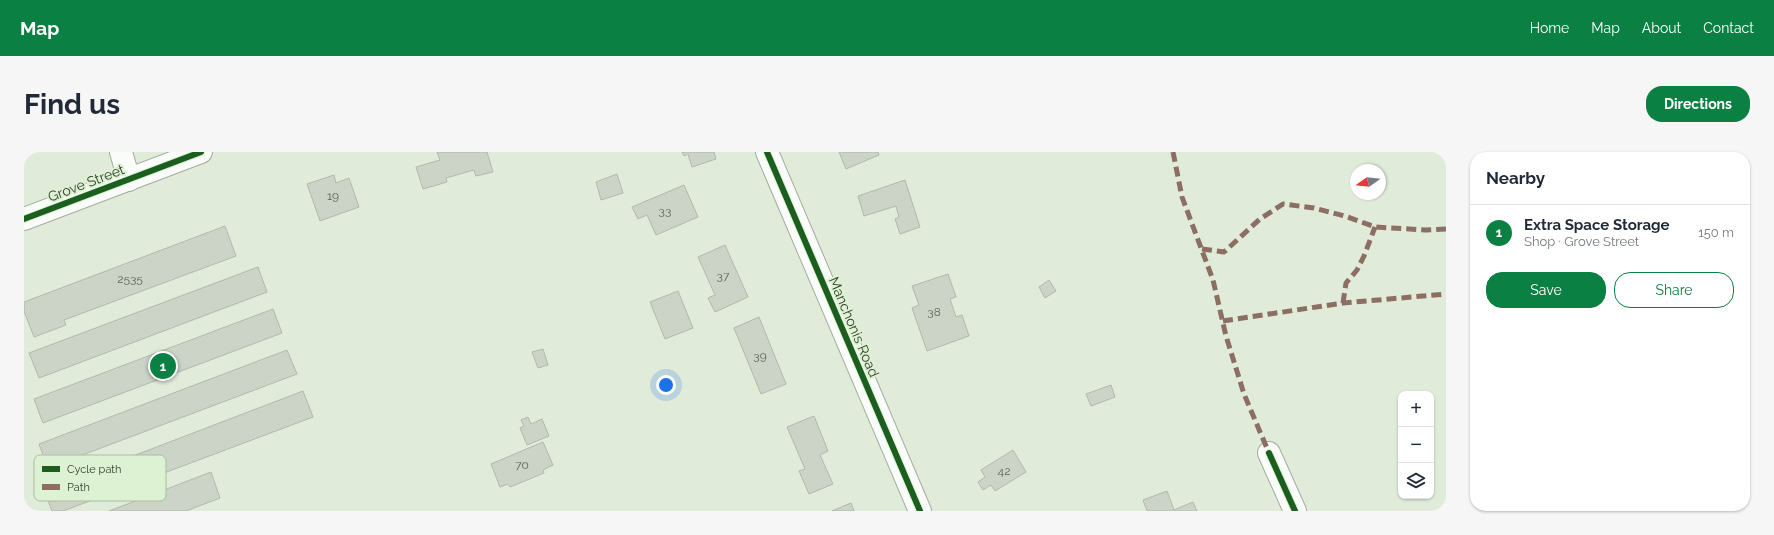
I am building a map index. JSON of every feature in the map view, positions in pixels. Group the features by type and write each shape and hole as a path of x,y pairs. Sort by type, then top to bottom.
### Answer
{"street":[{"path":"121,152 129,180"},
{"name":"Grove Street","path":"24,219 201,152"},
{"name":"Manchonis Road","path":"767,152 920,511"},
{"path":"1269,454 1295,511"}],"building":[{"path":"437,152 487,152 493,172 476,176 474,170 446,178 447,182 423,189 416,167 440,160"},
{"path":"682,152 714,152 716,159 692,167 688,154 684,156"},
{"path":"839,152 878,152 879,155 846,169"},
{"path":"617,174 623,193 601,200 596,182"},
{"path":"334,175 336,183 349,178 359,207 320,221 307,184"},
{"path":"905,180 920,227 900,234 895,219 899,217 896,206 864,216 858,196"},
{"path":"684,185 698,217 656,235 647,215 638,219 632,207"},
{"path":"225,226 236,256 64,320 66,325 34,337 24,311 24,302"},
{"path":"725,245 748,297 715,312 708,298 715,295 698,257"},
{"path":"258,267 267,292 39,378 29,353"},
{"path":"948,274 956,297 950,299 956,317 962,315 969,336 927,351 912,308 919,305 912,286"},
{"path":"1049,280 1056,291 1045,298 1039,287"},
{"path":"678,291 693,328 665,339 650,302"},
{"path":"273,309 282,333 43,423 34,399"},
{"path":"759,317 786,384 761,394 734,328"},
{"path":"543,349 548,365 538,368 532,352"},
{"path":"287,350 297,374 82,455 43,455 39,444"},
{"path":"1111,385 1115,397 1091,406 1086,394"},
{"path":"303,391 313,417 166,472 166,455 136,455"},
{"path":"814,416 828,451 820,455 833,484 809,494 799,471 805,469 787,427"},
{"path":"528,417 531,424 542,419 549,436 527,445 520,428 524,426 521,420"},
{"path":"543,442 553,465 543,470 544,473 510,487 508,484 500,487 491,464"},
{"path":"1013,450 1026,472 995,491 991,485 983,490 978,482 985,477 981,470"},
{"path":"211,472 220,498 186,511 109,511 135,501 166,501 166,489"},
{"path":"1167,491 1174,510 1193,502 1197,511 1147,511 1143,500"},
{"path":"48,501 90,501 63,511 52,511"},
{"path":"851,503 854,511 832,511"}],"marked path":[{"path":"1173,152 1182,197 1213,280 1226,336 1244,394 1269,453"},
{"path":"1202,249 1224,252 1260,219 1283,204 1314,208 1345,216 1375,227 1426,230 1446,229"},
{"path":"1343,303 1346,283 1357,270 1375,227"},
{"path":"1223,321 1343,303 1446,294"}],"cycle path":[{"path":"24,219 201,152"},
{"path":"767,152 920,511"},
{"path":"1269,453 1295,511"}],"place":[{"name":"Extra Space Storage","path":"163,366"}]}
